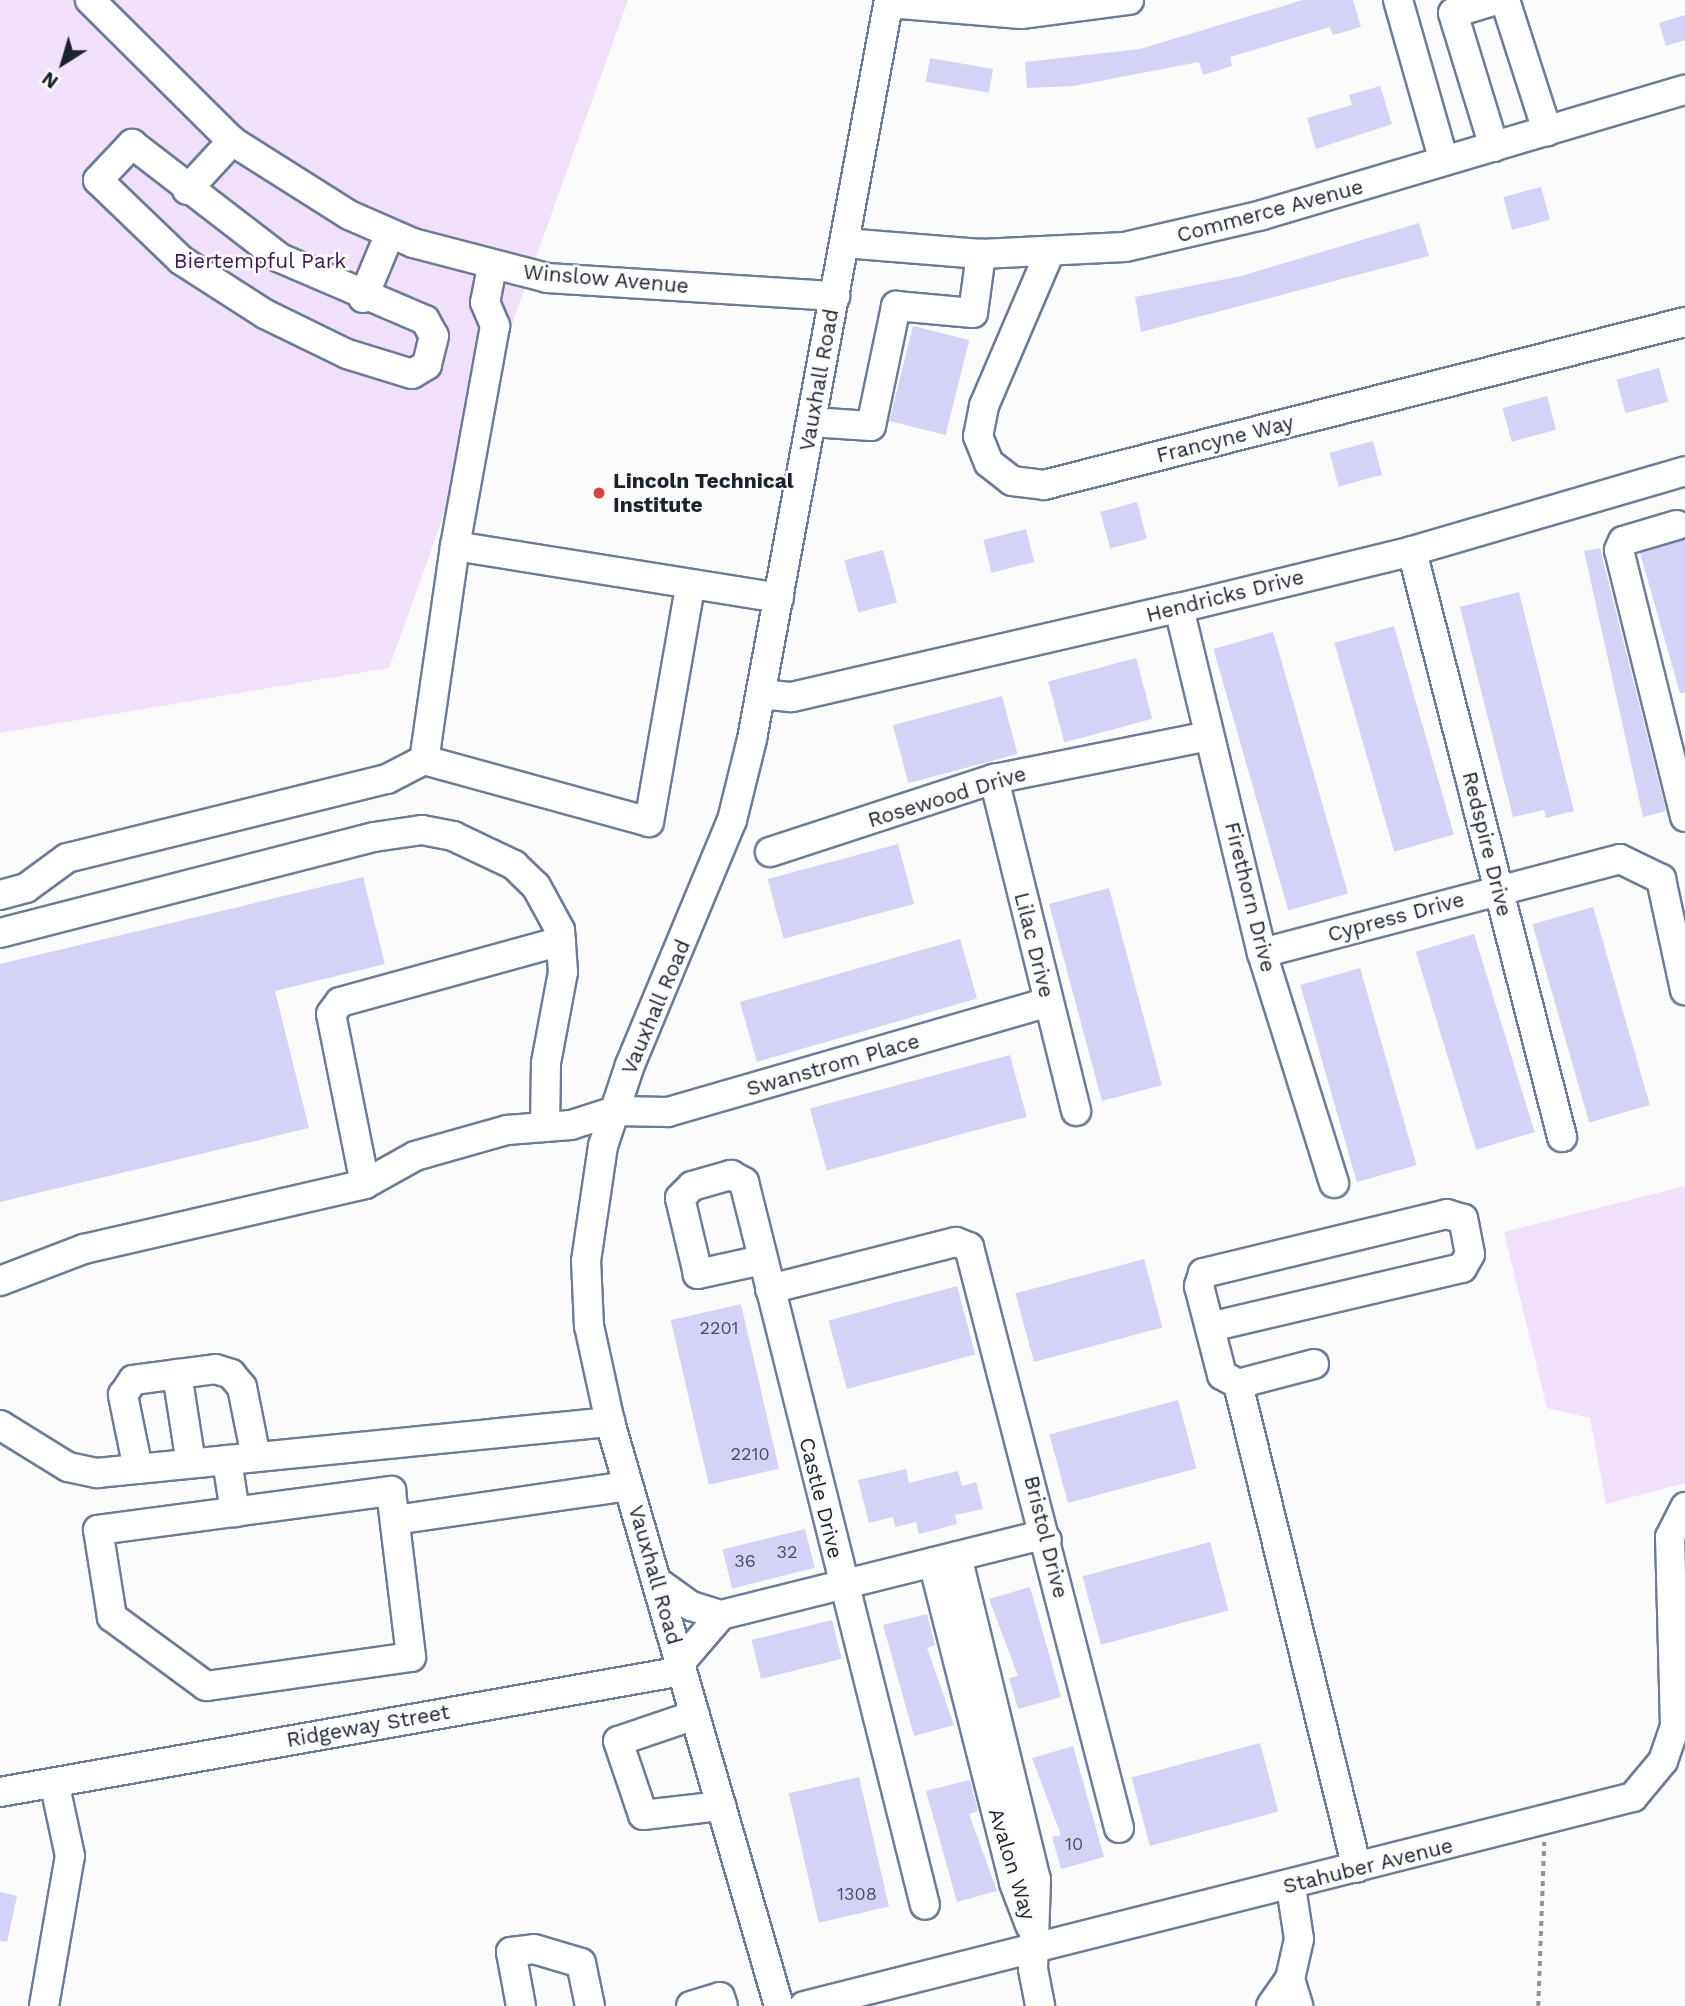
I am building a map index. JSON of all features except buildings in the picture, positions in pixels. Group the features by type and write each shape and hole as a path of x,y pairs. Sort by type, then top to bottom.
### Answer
{"street":[{"name":"Winslow Avenue","path":"90,0 232,141 289,181 390,233 492,267 547,278 835,296"},
{"path":"889,1 1021,15 1129,0"},
{"path":"1398,0 1444,161"},
{"path":"1494,147 1453,13 1496,0"},
{"path":"1505,0 1547,131"},
{"name":"Vauxhall Road","path":"779,2006 659,1583 610,1422 589,1326 586,1261 592,1196 615,1111 732,820 761,694 889,1"},
{"name":"Commerce Avenue","path":"844,243 981,254 1049,254 1182,236 1685,90"},
{"path":"187,190 232,141"},
{"path":"132,144 187,190 280,258 363,298 432,326 421,372 366,361 265,314 181,260 98,180 132,144"},
{"path":"363,298 390,233"},
{"path":"811,422 871,426 896,306 973,313 981,254"},
{"name":"Francyne Way","path":"1049,254 984,406 978,436 989,463 1012,481 1044,485 1685,322"},
{"path":"424,760 456,546 495,326 485,302 492,267"},
{"name":"Hendricks Drive","path":"761,694 793,697 1179,608 1412,551 1685,471"},
{"path":"1677,525 1623,541 1619,550 1685,817"},
{"path":"456,546 690,586 779,598"},
{"name":"Redspire Drive","path":"1412,551 1562,1137"},
{"path":"0,895 26,888 67,858 387,779 424,760 649,822 690,586"},
{"name":"Firethorn Drive","path":"1179,608 1262,953 1334,1183"},
{"name":"Rosewood Drive","path":"770,852 994,779 1209,736"},
{"name":"Lilac Drive","path":"994,779 1076,1111"},
{"path":"0,933 374,837 422,830 453,836 514,866 548,904 561,941 563,972 544,1084 545,1127"},
{"name":"Cypress Drive","path":"1262,953 1620,859 1661,879 1685,990"},
{"path":"365,1184 329,1027 335,1008 561,941"},
{"name":"Swanstrom Place","path":"0,1281 84,1249 365,1184 445,1147 507,1130 545,1127 615,1111 668,1112 1048,1002"},
{"path":"1210,1327 1462,1268 1471,1254 1463,1219 1447,1214 1203,1273 1199,1286 1222,1376 1237,1384 1314,1364"},
{"name":"Bristol Drive","path":"770,1289 956,1242 969,1247 1119,1828"},
{"name":"Castle Drive","path":"762,1260 925,1905"},
{"path":"138,1469 123,1395 133,1380 177,1374 231,1374 242,1387 256,1457"},
{"path":"177,1374 191,1464"},
{"path":"1237,1384 1357,1868"},
{"path":"0,1425 68,1468 138,1469 610,1422"},
{"path":"227,1460 235,1512"},
{"path":"395,1520 629,1486"},
{"path":"391,1491 395,1520 411,1657 206,1686 112,1617 98,1530 391,1491"},
{"name":"Stahuber Avenue","path":"804,2006 1038,1944 1290,1887 1633,1797 1663,1761 1676,1708 1670,1537 1685,1507"},
{"path":"659,1583 691,1606 721,1615 945,1559 1046,1540"},
{"name":"Avalon Way","path":"945,1559 1014,1883 1038,1944"},
{"path":"681,1667 721,1615"},
{"name":"Ridgeway Street","path":"0,1792 55,1786 111,1771 681,1667"},
{"path":"695,1715 618,1741 643,1815 721,1807"},
{"path":"44,2006 70,1856 55,1786"},
{"path":"1272,2006 1290,1979 1299,1939 1290,1887"},
{"path":"1038,1944 1033,1969 1040,2006"},
{"path":"521,2006 511,1952 534,1949 581,1963 590,2006"},
{"path":"1290,1979 1298,2006"},
{"path":"691,2006 720,1997 723,2006"}],"path":[{"path":"1538,2006 1544,1822"}],"green space":[{"name":"Biertempful Park","path":"0,0 628,0 389,668 0,733"},
{"path":"1685,1186 1685,1483 1606,1504 1590,1418 1547,1408 1504,1232"}],"place":[{"name":"Lincoln Technical Institute","path":"599,493"}]}
